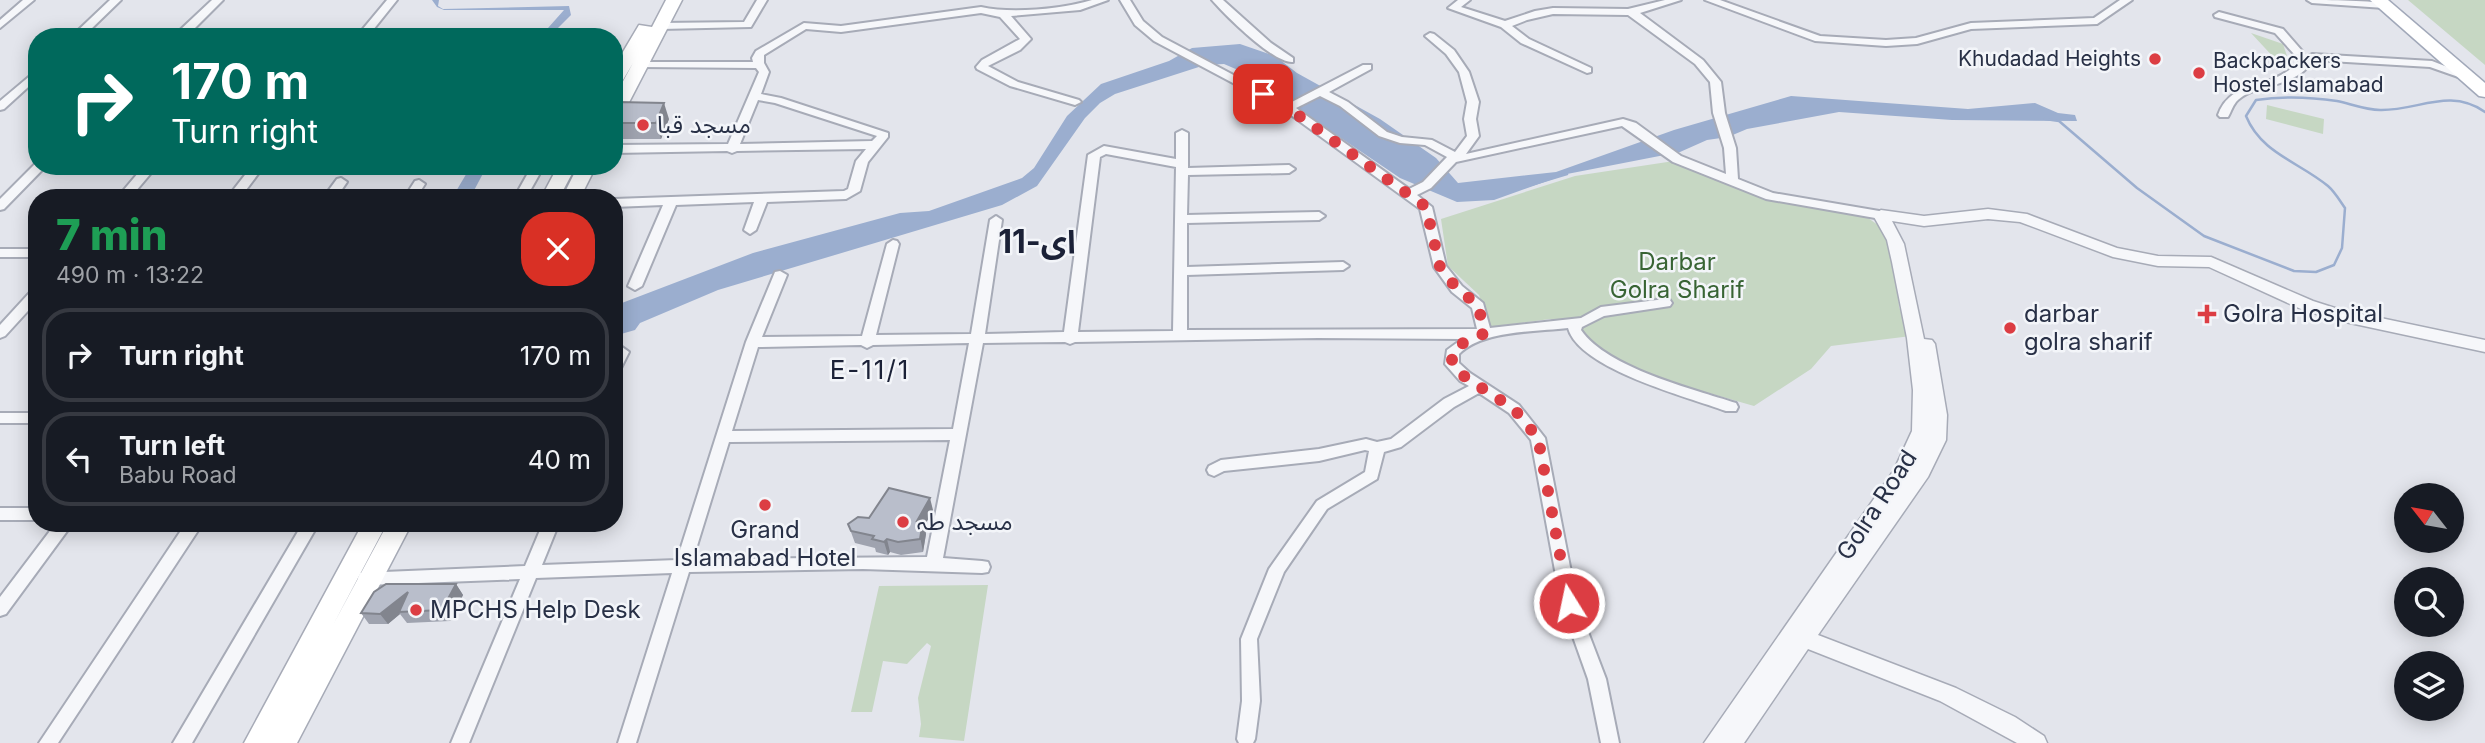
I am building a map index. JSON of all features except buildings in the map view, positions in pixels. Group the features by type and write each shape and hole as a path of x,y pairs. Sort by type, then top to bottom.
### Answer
{"main road":[{"path":"623,78 661,0"},
{"path":"623,82 641,64 674,0"},
{"path":"2392,2 2441,54 2477,74"},
{"path":"2392,2 2477,74 2485,92"},
{"path":"257,743 370,532"},
{"path":"283,743 395,532"}],"street":[{"path":"0,25 29,0"},
{"path":"85,28 116,0"},
{"path":"184,28 218,0"},
{"path":"370,28 392,0"},
{"path":"661,26 747,25 762,0"},
{"path":"963,0 972,10"},
{"path":"732,149 764,72 757,58 760,52 804,26 848,29 972,10 1002,15 1080,7 1103,0"},
{"path":"1125,0 1139,23 1158,39 1288,108 1426,207 1440,267 1448,279 1478,306 1485,333"},
{"path":"1217,0 1266,45 1289,60"},
{"path":"1465,0 1453,8 1504,25 1525,41 1587,70"},
{"path":"1504,25 1523,12 1549,4 1631,12 1676,0"},
{"path":"1710,0 1819,39 1886,43 1917,41 1971,26 2097,21 2127,0"},
{"path":"2312,0 2392,2"},
{"path":"1608,1 1618,12"},
{"path":"1631,12 1640,21 1663,32 1705,67 1718,89 1719,113 1728,137 1732,181"},
{"path":"1002,15 1018,27 1026,41 989,59 981,67 1014,84 1075,102"},
{"path":"2220,15 2279,31 2303,55 2432,64 2477,74"},
{"path":"1408,194 1427,185 1456,157 1474,132 1470,89 1457,60 1430,37"},
{"path":"2224,115 2229,102 2245,90 2276,83 2306,50 2426,58 2441,54"},
{"path":"641,64 759,65"},
{"path":"1288,108 1367,67"},
{"path":"0,107 28,81"},
{"path":"1317,93 1344,104 1378,132 1400,140 1428,142 1456,157 1546,141 1619,121 1632,125 1677,159 1770,196 1902,220 1988,214 2022,218 2113,252 2158,261 2211,262 2336,314 2485,346"},
{"path":"623,203 850,193 856,184 862,161 884,135 777,100 753,96"},
{"path":"1180,336 1182,133"},
{"path":"623,149 873,145"},
{"path":"1070,339 1094,155 1104,150 1181,168 1289,169"},
{"path":"0,206 31,175"},
{"path":"131,189 143,175"},
{"path":"240,189 251,175"},
{"path":"336,189 341,182"},
{"path":"416,189 419,184"},
{"path":"750,230 762,198"},
{"path":"635,286 671,201"},
{"name":"Golra Road","path":"1731,743 1901,475 1921,432 1922,402 1915,344 1896,244 1881,215"},
{"path":"1183,219 1319,216"},
{"path":"934,564 977,339 996,220"},
{"name":"Golra Road","path":"1714,743 1921,472 1937,440 1937,415 1931,376 1902,220"},
{"path":"867,343 893,244"},
{"path":"0,253 28,253"},
{"path":"1182,271 1343,266"},
{"path":"626,743 753,342 780,275"},
{"path":"0,333 28,303"},
{"path":"753,342 867,343 977,339 1485,333 1577,323 1589,321 1601,312 1665,303"},
{"path":"1577,323 1574,330 1578,340 1603,357 1652,381 1731,407"},
{"path":"1485,333 1459,345 1452,353 1452,364 1514,409 1538,438 1569,603 1597,679 1610,743"},
{"path":"1214,470 1222,466 1319,455 1366,444 1377,448 1396,443 1448,403 1481,386"},
{"path":"0,418 28,418"},
{"path":"723,437 958,434"},
{"path":"1246,739 1251,701 1249,639 1277,569 1322,505 1372,475 1377,448"},
{"path":"0,514 28,514"},
{"path":"0,610 58,532"},
{"path":"48,743 189,532"},
{"path":"182,743 306,532"},
{"path":"460,743 547,532"},
{"path":"347,579 835,561 982,567"},
{"path":"1798,635 1967,702 2011,725 2036,743"}],"green space":[{"path":"2408,0 2485,0 2485,65"},
{"path":"2251,33 2283,44 2287,56 2277,61"},
{"path":"2267,105 2324,119 2323,134 2266,119"},
{"name":"Darbar Golra Sharif","path":"1674,161 1767,200 1868,218 1885,230 1897,258 1899,307 1911,336 1831,346 1811,369 1754,406 1636,372 1550,319 1489,327 1479,295 1448,266 1441,219 1575,176"},
{"path":"988,585 964,741 919,737 921,724 918,698 931,646 927,643 907,664 883,661 872,712 851,712 879,586"}],"water":[{"path":"432,0 439,0 438,6 443,9 569,6 571,15 558,28 548,28 564,10 444,10 437,7"},
{"path":"1240,44 1275,56 1297,73 1380,119 1436,158 1458,183 1556,172 1674,130 1791,96 1968,109 2035,103 2058,113 2075,115 2077,121 1952,120 1839,112 1747,129 1728,137 1707,140 1680,152 1567,174 1494,200 1457,202 1400,178 1245,73 1224,64 1205,65 1115,94 1100,103 1085,118 1037,186 1002,205 718,290 640,323 635,330 623,333 623,303 753,253 900,213 929,211 1022,178 1034,168 1067,116 1101,84 1169,61 1192,48"},
{"path":"466,175 482,175 475,189 457,189"}],"waterway":[{"path":"2045,119 2059,121 2137,188 2204,236 2294,271 2316,272 2334,265 2342,248 2345,208 2328,186 2261,139 2246,116 2256,100 2317,99 2380,110 2459,101 2485,112"},
{"path":"1524,187 1567,174"}],"place":[{"name":"Khudadad Heights","path":"2155,59"},
{"name":"Backpackers Hostel Islamabad","path":"2199,73"},
{"name":"مسجد قبا","path":"643,125"},
{"name":"Golra Hospital","path":"2207,314"},
{"name":"darbar golra sharif","path":"2010,328"},
{"name":"Grand Islamabad Hotel","path":"765,505"},
{"name":"مسجد طہ","path":"903,522"},
{"name":"MPCHS Help Desk","path":"416,610"}],"district":[{"name":"ای-11","path":"1037,242"},
{"name":"E-11/1","path":"870,370"}],"route":[{"path":"1263,94 1288,108 1426,207 1440,267 1457,289 1478,306 1483,320 1485,333 1459,345 1452,353 1452,364 1465,377 1489,390 1514,409 1538,438 1569,603"}]}
